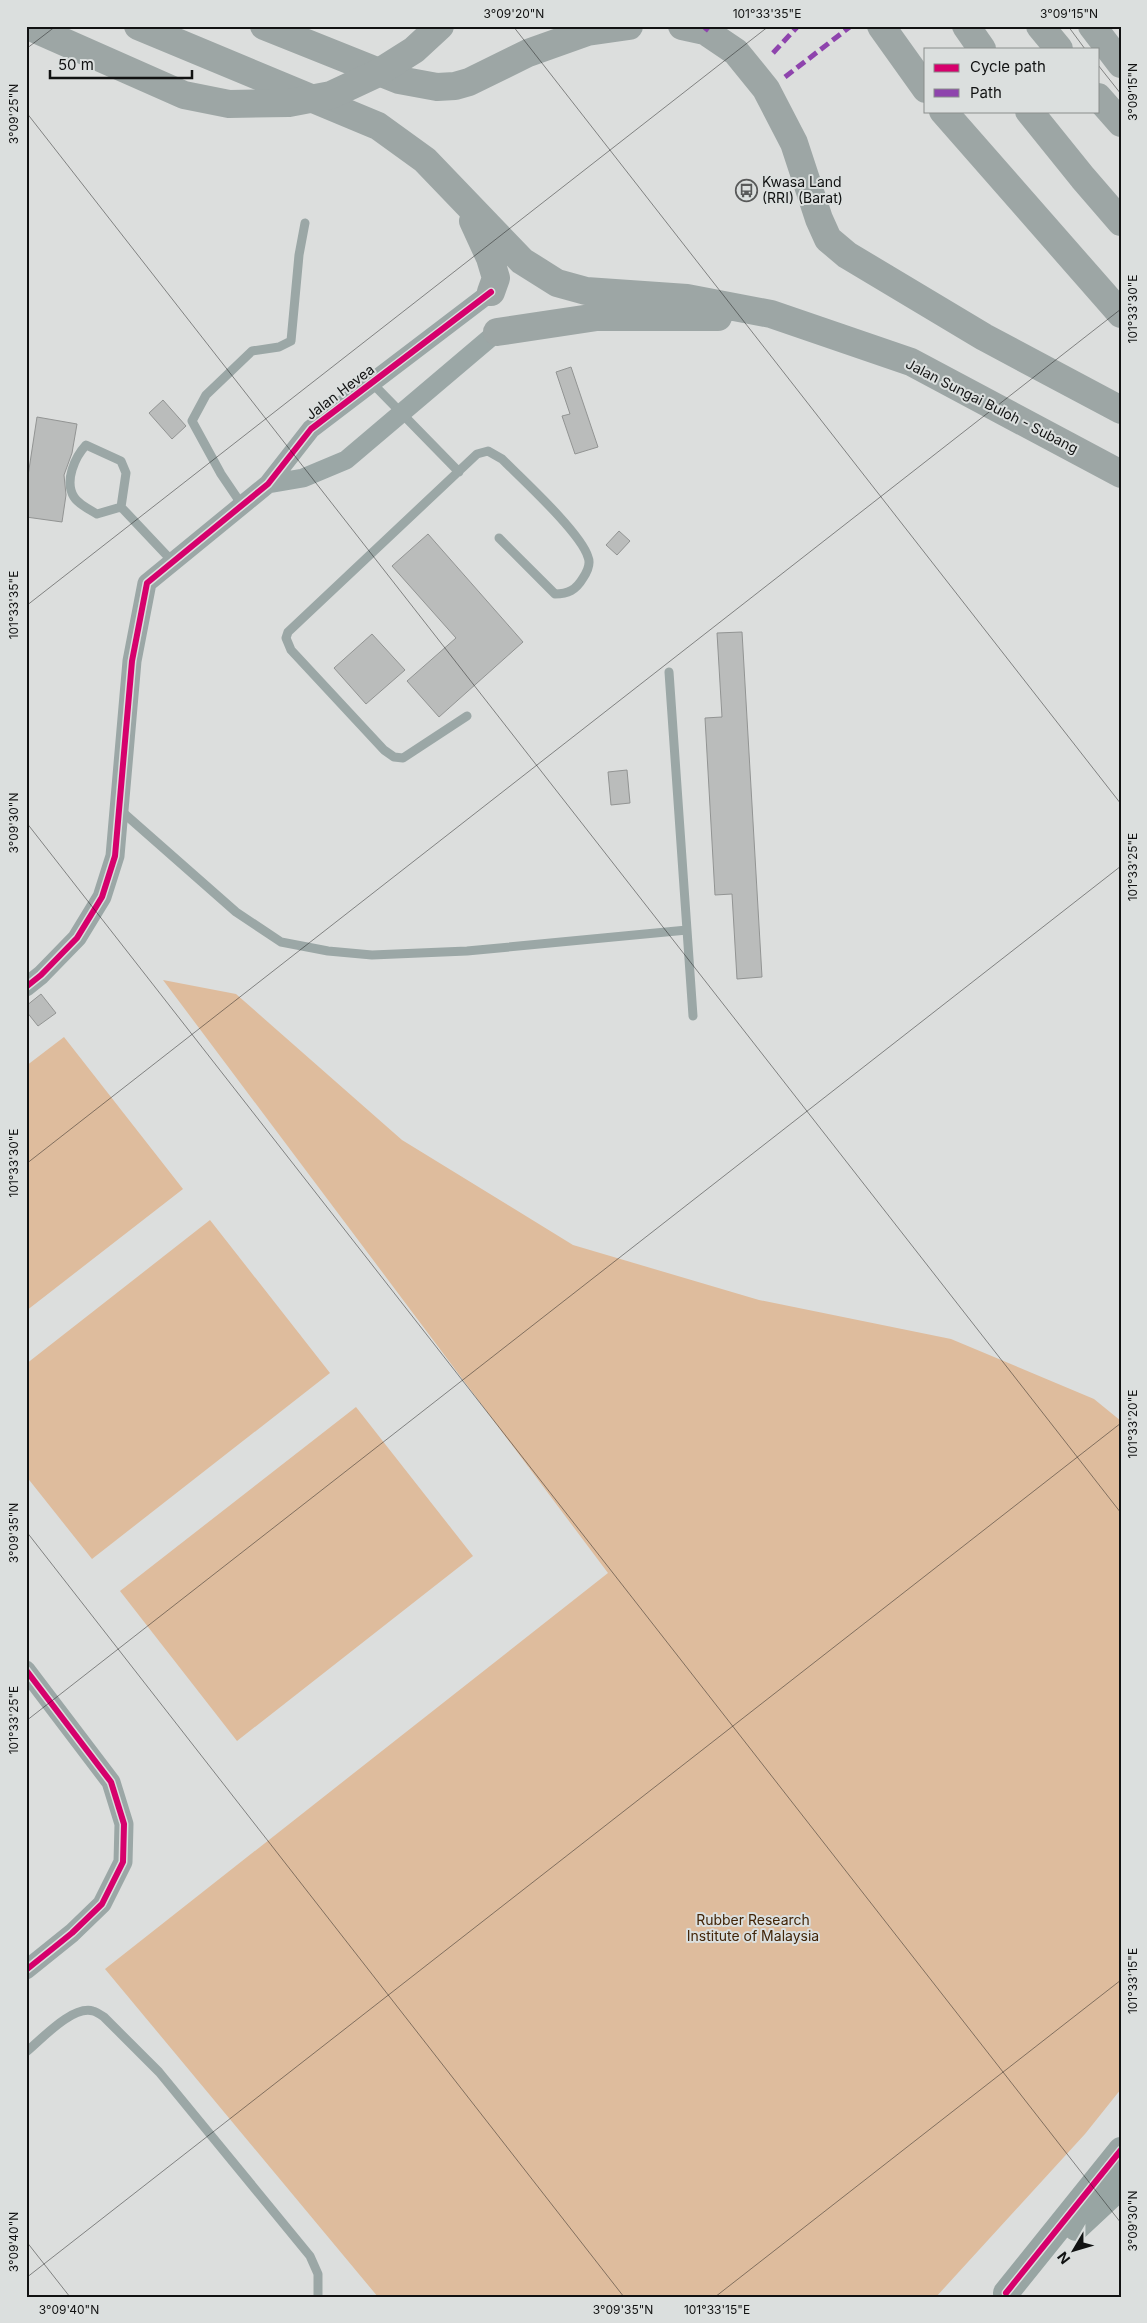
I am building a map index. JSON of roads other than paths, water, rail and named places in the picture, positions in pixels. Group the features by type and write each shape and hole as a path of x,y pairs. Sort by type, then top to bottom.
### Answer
{"highway":[{"path":"28,26 184,95 230,104 289,103 331,95 376,74 414,50 440,26"},
{"name":"Jalan Sungai Buloh - Subang","path":"138,26 378,126 425,160 522,261 558,282 586,292 687,298 771,314 911,362 1121,474"},
{"path":"264,26 399,80 438,87 455,86 469,82 528,52 587,32 629,26"},
{"path":"682,26 705,31 736,52 766,89 794,143 819,219 828,239 847,255 984,337 1121,410"},
{"path":"881,26 924,86"},
{"path":"966,26 981,48"},
{"path":"1040,26 1057,48"},
{"path":"1092,26 1121,64"},
{"path":"1100,99 1121,123"},
{"path":"945,112 1121,314"},
{"path":"1030,112 1121,222"},
{"path":"464,200 490,258 496,278 491,292"},
{"path":"497,332 596,317 718,317 911,362"}],"street":[{"name":"Jalan Hevea","path":"119,809 132,661 147,582 268,484 311,429 373,384 491,292"},
{"path":"268,484 303,478 346,460 497,332"},
{"path":"26,986 41,975 77,938 102,897 115,856 119,809"},
{"path":"26,1670 111,1782 124,1824 123,1862 102,1904 72,1933 26,1970"},
{"path":"1005,2295 1121,2150"},
{"path":"1005,2295 1121,2186"}],"lane":[{"path":"242,505 221,474 192,421 206,395 252,351 279,347 291,342 299,255 305,223"},
{"path":"373,384 400,414 459,472"},
{"path":"86,445 121,461 126,473 121,507 97,514 74,499 70,486 76,456 86,445"},
{"path":"466,716 403,758 394,757 384,750 290,650 286,638 288,632 477,454 488,451 502,459 579,539 589,558 588,571 578,587 566,594 555,594 498,538"},
{"path":"121,507 172,562"},
{"path":"669,672 693,1016"},
{"path":"119,809 236,912 282,942 328,951 372,955 467,951 687,930"},
{"path":"26,2052 71,2014 93,2011 104,2017 159,2072 310,2256 318,2274 318,2297"}],"place":[{"name":"Kwasa Land (RRI) (Barat)","path":"746,190"}],"park label":[{"name":"Rubber Research Institute of Malaysia","path":"753,1928"}]}
